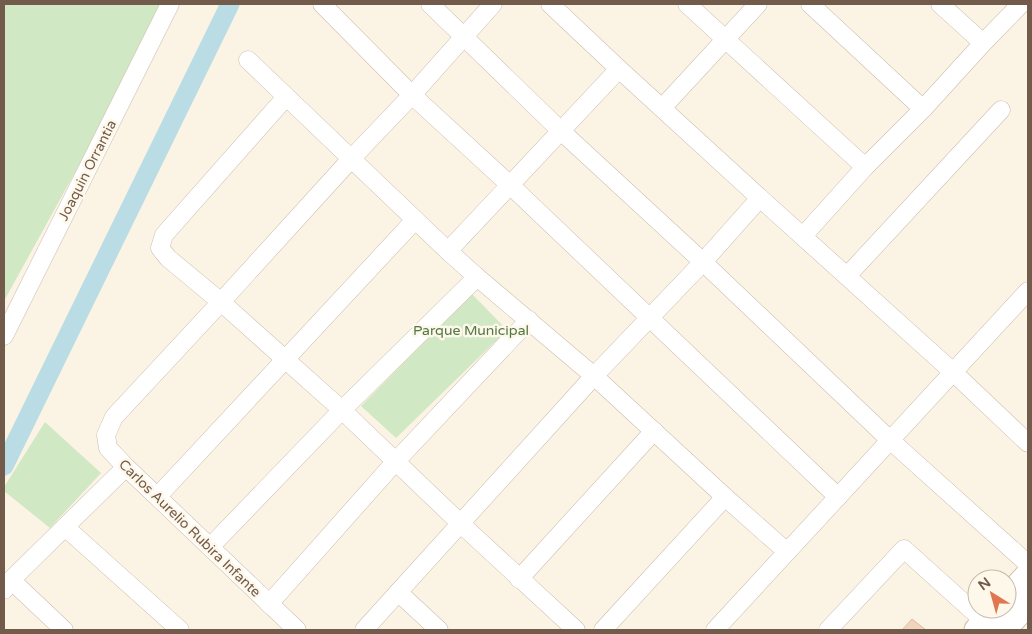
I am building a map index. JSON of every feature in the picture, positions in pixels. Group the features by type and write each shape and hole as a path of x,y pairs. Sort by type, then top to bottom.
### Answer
{"street":[{"name":"Joaquin Orrantia","path":"4,336 170,4"},
{"path":"322,4 412,95 510,185 838,497"},
{"path":"430,4 890,440 1028,564"},
{"path":"221,302 412,95 493,4"},
{"path":"550,4 760,198 1027,439"},
{"path":"687,4 865,167"},
{"path":"662,108 758,4"},
{"path":"810,4 923,109"},
{"path":"940,4 983,43"},
{"path":"803,236 865,167 923,109 1021,4"},
{"path":"248,60 448,251 594,376 787,552"},
{"path":"448,251 619,69"},
{"path":"286,97 164,235 160,248 168,258 221,302 342,410 519,579 576,630"},
{"path":"847,276 1001,110"},
{"path":"364,630 594,376 703,262 760,198"},
{"path":"158,496 415,220"},
{"path":"210,547 342,410 477,277"},
{"path":"715,630 1028,291"},
{"name":"Carlos Aurelio Rubira Infante","path":"221,302 114,417 106,436 108,448 297,630"},
{"path":"269,604 396,461 529,320"},
{"path":"519,579 654,431"},
{"path":"64,630 8,585 126,467"},
{"path":"603,630 725,497"},
{"path":"65,527 180,630"},
{"path":"828,630 904,549 990,623 1028,603"},
{"path":"1017,587 1028,575"},
{"path":"398,592 439,630"}],"green space":[{"path":"4,4 168,4 4,301"},
{"name":"Parque Municipal","path":"472,294 507,330 396,438 361,406"},
{"path":"45,422 101,473 50,528 4,491 4,487"}],"building":[{"path":"912,619 926,630 902,630"}],"waterway":[{"path":"4,466 230,4"}]}
